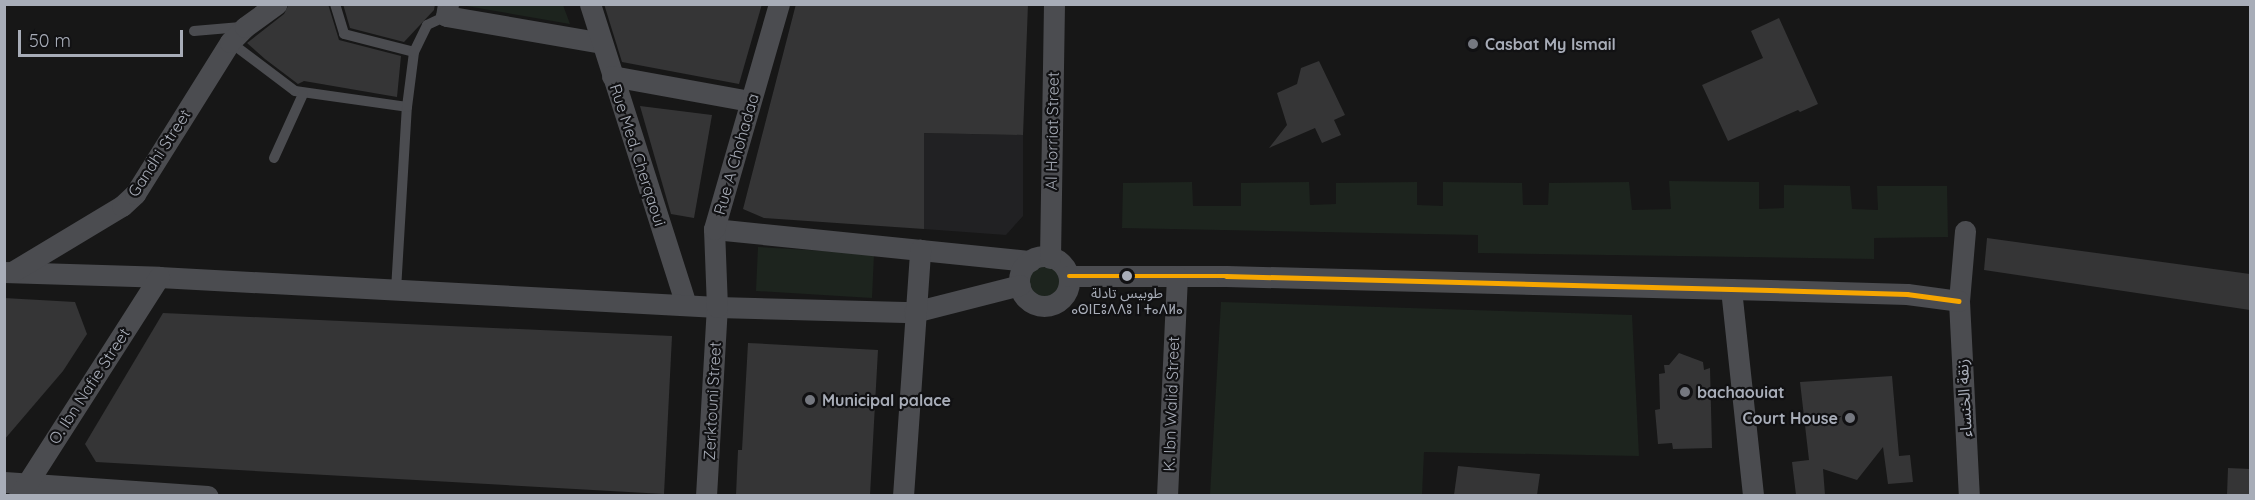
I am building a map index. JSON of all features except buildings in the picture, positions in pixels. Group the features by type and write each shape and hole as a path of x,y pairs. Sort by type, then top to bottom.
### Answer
{"street":[{"name":"Gandhi Street","path":"8,272 122,206 135,194 237,35 277,4"},
{"name":"Rue Med. Cherqaoui","path":"590,4 686,305"},
{"name":"Rue A Chohadaa","path":"717,307 714,229 779,4"},
{"name":"Al Horriat Street","path":"1040,259 1054,4"},
{"path":"447,10 602,43"},
{"path":"612,76 750,101"},
{"path":"714,229 920,250 1040,259 1063,264 1069,276 1066,293 1055,304 1048,306 1040,306 1027,299 1020,285 1020,276 1040,259"},
{"name":"زنقة الخنساء","path":"1965,231 1959,301 1969,495"},
{"path":"903,495 920,250"},
{"path":"8,272 159,277 717,307 914,312 1020,285"},
{"path":"1069,276 1177,276 1731,289 1907,294 1959,301"},
{"name":"K. Ibn Walid Street","path":"1167,495 1177,276"},
{"name":"O. Ibn Nafie Street","path":"23,490 159,277"},
{"path":"1731,289 1753,495"},
{"name":"Zerktouni Street","path":"706,495 717,307"},
{"path":"4,482 23,490 208,495"}],"lane":[{"path":"335,4 344,33 414,52"},
{"path":"396,290 407,107 414,52 427,25 447,10"},
{"path":"194,31 237,35 295,91 303,94 407,107"},
{"path":"273,158 303,94"}],"shaded area":[{"path":"461,5 563,5 570,24"},
{"path":"924,133 1023,135 1023,216 1006,235 924,229"},
{"path":"1669,181 1759,182 1759,209 1784,208 1784,185 1850,186 1852,209 1878,210 1877,186 1947,186 1948,237 1874,238 1874,259 1478,253 1478,235 1122,228 1123,183 1192,182 1193,206 1241,206 1241,183 1309,182 1310,205 1336,204 1336,183 1417,182 1417,205 1443,206 1443,182 1522,183 1523,205 1548,205 1549,183 1629,182 1632,210 1671,209"},
{"path":"758,247 874,254 872,298 756,291"},
{"path":"1044,266 1055,271 1060,282 1055,293 1044,298 1033,293 1028,282 1033,271"},
{"path":"1221,302 1632,315 1639,456 1424,452 1422,495 1210,495"}],"transit line":[{"name":"50","path":"1069,276 1226,276 1731,289 1907,294 1959,301"}],"place":[{"name":"Casbat My Ismail","path":"1473,44"},
{"name":"طوبيس تادلة ⴰⵙⵏⵎⵓⴷⴷⵓ ⵏ ⵜⴰⴷⵍⴰ","path":"1127,276"},
{"name":"bachaouiat","path":"1685,392"},
{"name":"Municipal palace","path":"810,400"},
{"name":"Court House","path":"1850,418"}]}
